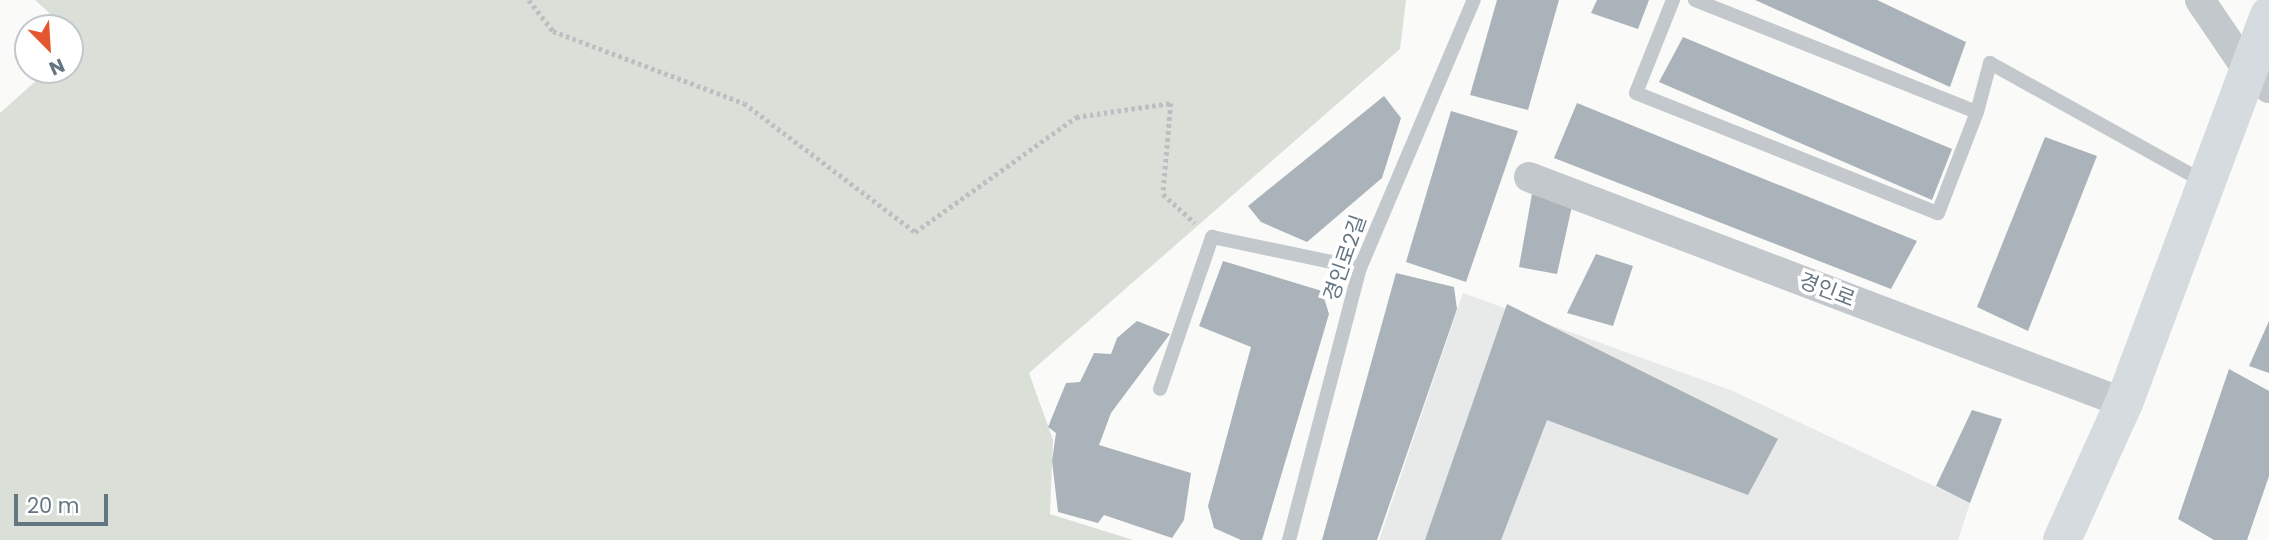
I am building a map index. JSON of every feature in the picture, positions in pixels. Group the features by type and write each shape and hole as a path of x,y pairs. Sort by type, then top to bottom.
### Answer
{"main road":[{"path":"2062,540 2124,403 2207,182 2259,79 2269,15"}],"street":[{"path":"2200,0 2259,79"},
{"name":"경인로","path":"1529,177 2124,403"}],"lane":[{"name":"경인로2길","path":"1289,540 1360,268 1474,0"},
{"path":"1673,0 1636,93 1938,212 1977,112 1990,63 2207,182"},
{"path":"1695,0 1977,112"},
{"path":"1160,389 1212,237 1360,268"}],"path":[{"path":"529,0 553,31 744,103 915,232 1076,117 1171,103 1163,194 1212,237"}],"shaded area":[{"path":"35,0 1406,0 1400,49 1029,373 1053,440 1050,514 1133,540 0,540 0,113 32,84 84,84 84,14 50,14"},
{"path":"1463,293 1733,391 1970,503 1958,540 1379,540"}],"building":[{"path":"1497,0 1559,0 1528,110 1470,95"},
{"path":"1597,0 1649,0 1638,29 1591,13"},
{"path":"1755,0 1877,0 1966,42 1950,87"},
{"path":"1683,37 1952,149 1932,200 1659,82"},
{"path":"1384,96 1401,118 1382,178 1307,242 1261,222 1248,206"},
{"path":"1577,103 1917,241 1891,289 1554,158"},
{"path":"1451,111 1518,131 1466,282 1406,262"},
{"path":"2045,137 2097,156 2028,331 1977,307"},
{"path":"1532,194 1572,206 1557,274 1519,267"},
{"path":"1596,254 1633,266 1613,326 1567,313"},
{"path":"1223,261 1322,291 1329,314 1262,540 1241,540 1214,528 1208,506 1251,347 1199,326"},
{"path":"1396,273 1454,287 1457,309 1377,540 1322,540"},
{"path":"1507,304 1778,439 1748,495 1547,420 1501,540 1425,540"},
{"path":"1137,321 1170,334 1111,413 1099,445 1191,473 1184,520 1172,538 1104,515 1098,523 1058,512 1052,461 1056,433 1048,427 1066,383 1080,382 1094,353 1111,354 1117,338"},
{"path":"2269,321 2269,373 2249,366"},
{"path":"2229,369 2269,391 2269,476 2247,540 2214,540 2178,519"},
{"path":"1972,410 2002,419 1970,503 1936,486"}]}
